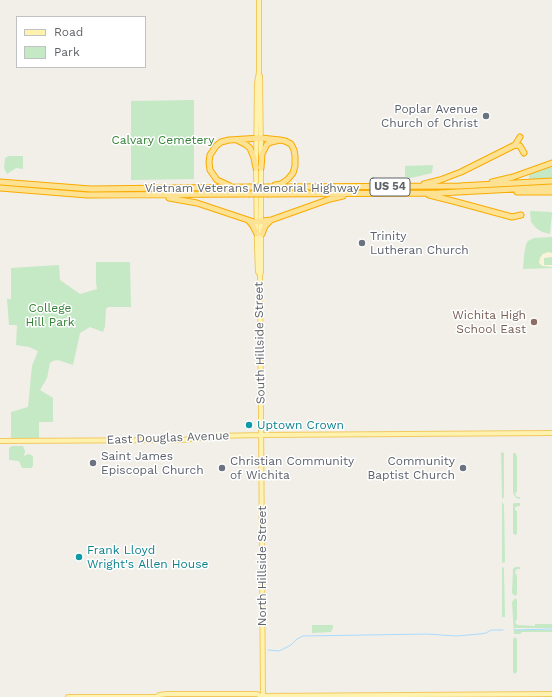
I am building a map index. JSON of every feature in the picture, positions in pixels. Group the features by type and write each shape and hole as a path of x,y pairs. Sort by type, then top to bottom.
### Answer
{"highway":[{"path":"401,187 440,180 515,145 520,137"},
{"path":"237,187 224,184 217,180 211,173 209,164 210,155 213,148 221,142 232,139 259,138 285,141 291,144 294,150 295,166 288,179 281,184 269,187"},
{"path":"232,139 242,142 250,148 259,168"},
{"path":"259,168 264,148 271,142 280,140"},
{"path":"515,145 520,146 524,153"},
{"path":"459,186 496,181 552,162"},
{"name":"Vietnam Veterans Memorial Highway","path":"530,188 552,181"},
{"name":"Vietnam Veterans Memorial Highway","path":"0,182 92,189 459,186 512,188 552,187"},
{"name":"Vietnam Veterans Memorial Highway","path":"0,188 87,195 146,195 365,194 486,191 512,188"},
{"path":"512,188 530,188 552,192"},
{"path":"410,193 428,195 453,201 514,219 520,215"},
{"path":"146,195 183,200 248,221 259,221 271,220 330,199 365,194"},
{"path":"248,221 259,234 271,220"}],"main road":[{"name":"South Hillside Street","path":"259,0 259,72 257,83 259,138 259,234 262,272 260,275 261,435"},
{"name":"East Douglas Avenue","path":"0,441 182,440 216,436 261,435 552,433"},
{"name":"North Hillside Street","path":"261,435 262,696"},
{"path":"68,697 157,697 160,694 257,694 262,696 552,694"},
{"path":"163,697 181,696 186,694"}],"green space":[{"name":"Calvary Cemetery","path":"194,100 194,179 131,180 131,101"},
{"path":"9,156 23,156 23,169 16,168 7,174 4,168 5,158"},
{"path":"433,165 432,173 411,178 405,176 405,166"},
{"path":"552,165 552,178 529,180 529,173"},
{"path":"530,211 552,213 550,234 542,232 536,228 531,222"},
{"path":"552,237 552,268 523,269 526,244 528,241 534,238"},
{"name":"College Hill Park","path":"96,262 130,262 131,307 108,307 106,309 105,326 103,332 90,327 80,333 73,365 58,360 50,363 47,378 40,390 53,398 53,422 39,422 39,438 11,438 11,412 28,407 32,366 38,351 29,347 16,345 17,325 9,325 7,299 11,299 11,268 59,265 60,280 80,294 97,289"},
{"path":"12,446 23,446 25,451 24,456 29,454 33,456 33,466 31,468 22,468 19,461 9,460 9,448"},
{"path":"501,452 504,453 504,497 502,499"},
{"path":"513,453 517,456 517,491 515,494 517,497 520,497 520,499 516,498 513,493"},
{"path":"502,502 504,505 505,562 502,563"},
{"path":"514,503 520,503 520,506 515,508 517,511 517,534 515,535 513,533"},
{"path":"502,567 504,568 505,617 502,617"},
{"path":"515,567 520,567 520,569 517,569 515,572 517,576 517,594 515,596 512,593 513,569"},
{"path":"515,598 517,600 517,619 515,622 517,625 535,626 535,624 552,624 552,628 515,628 515,630 552,630 552,632 522,632 520,634 514,634 512,602"},
{"path":"312,625 333,625 333,627 331,632 312,633"},
{"path":"515,637 517,639 517,672 514,674 513,639"}],"sand":[{"path":"548,252 552,253 552,257 544,258 544,265 552,265 552,267 542,266 539,263 543,254"}],"waterway":[{"path":"515,630 552,629"},
{"path":"268,650 279,651 291,645 303,636 427,634 456,636 486,633 491,630 503,630"}],"place":[{"name":"Poplar Avenue Church of Christ","path":"486,116"},
{"name":"Trinity Lutheran Church","path":"362,243"},
{"name":"Wichita High School East","path":"534,322"},
{"name":"Uptown Crown","path":"249,425"},
{"name":"Saint James Episcopal Church","path":"93,463"},
{"name":"Christian Community of Wichita","path":"222,468"},
{"name":"Community Baptist Church","path":"463,468"},
{"name":"Frank Lloyd Wright's Allen House","path":"79,557"}]}
